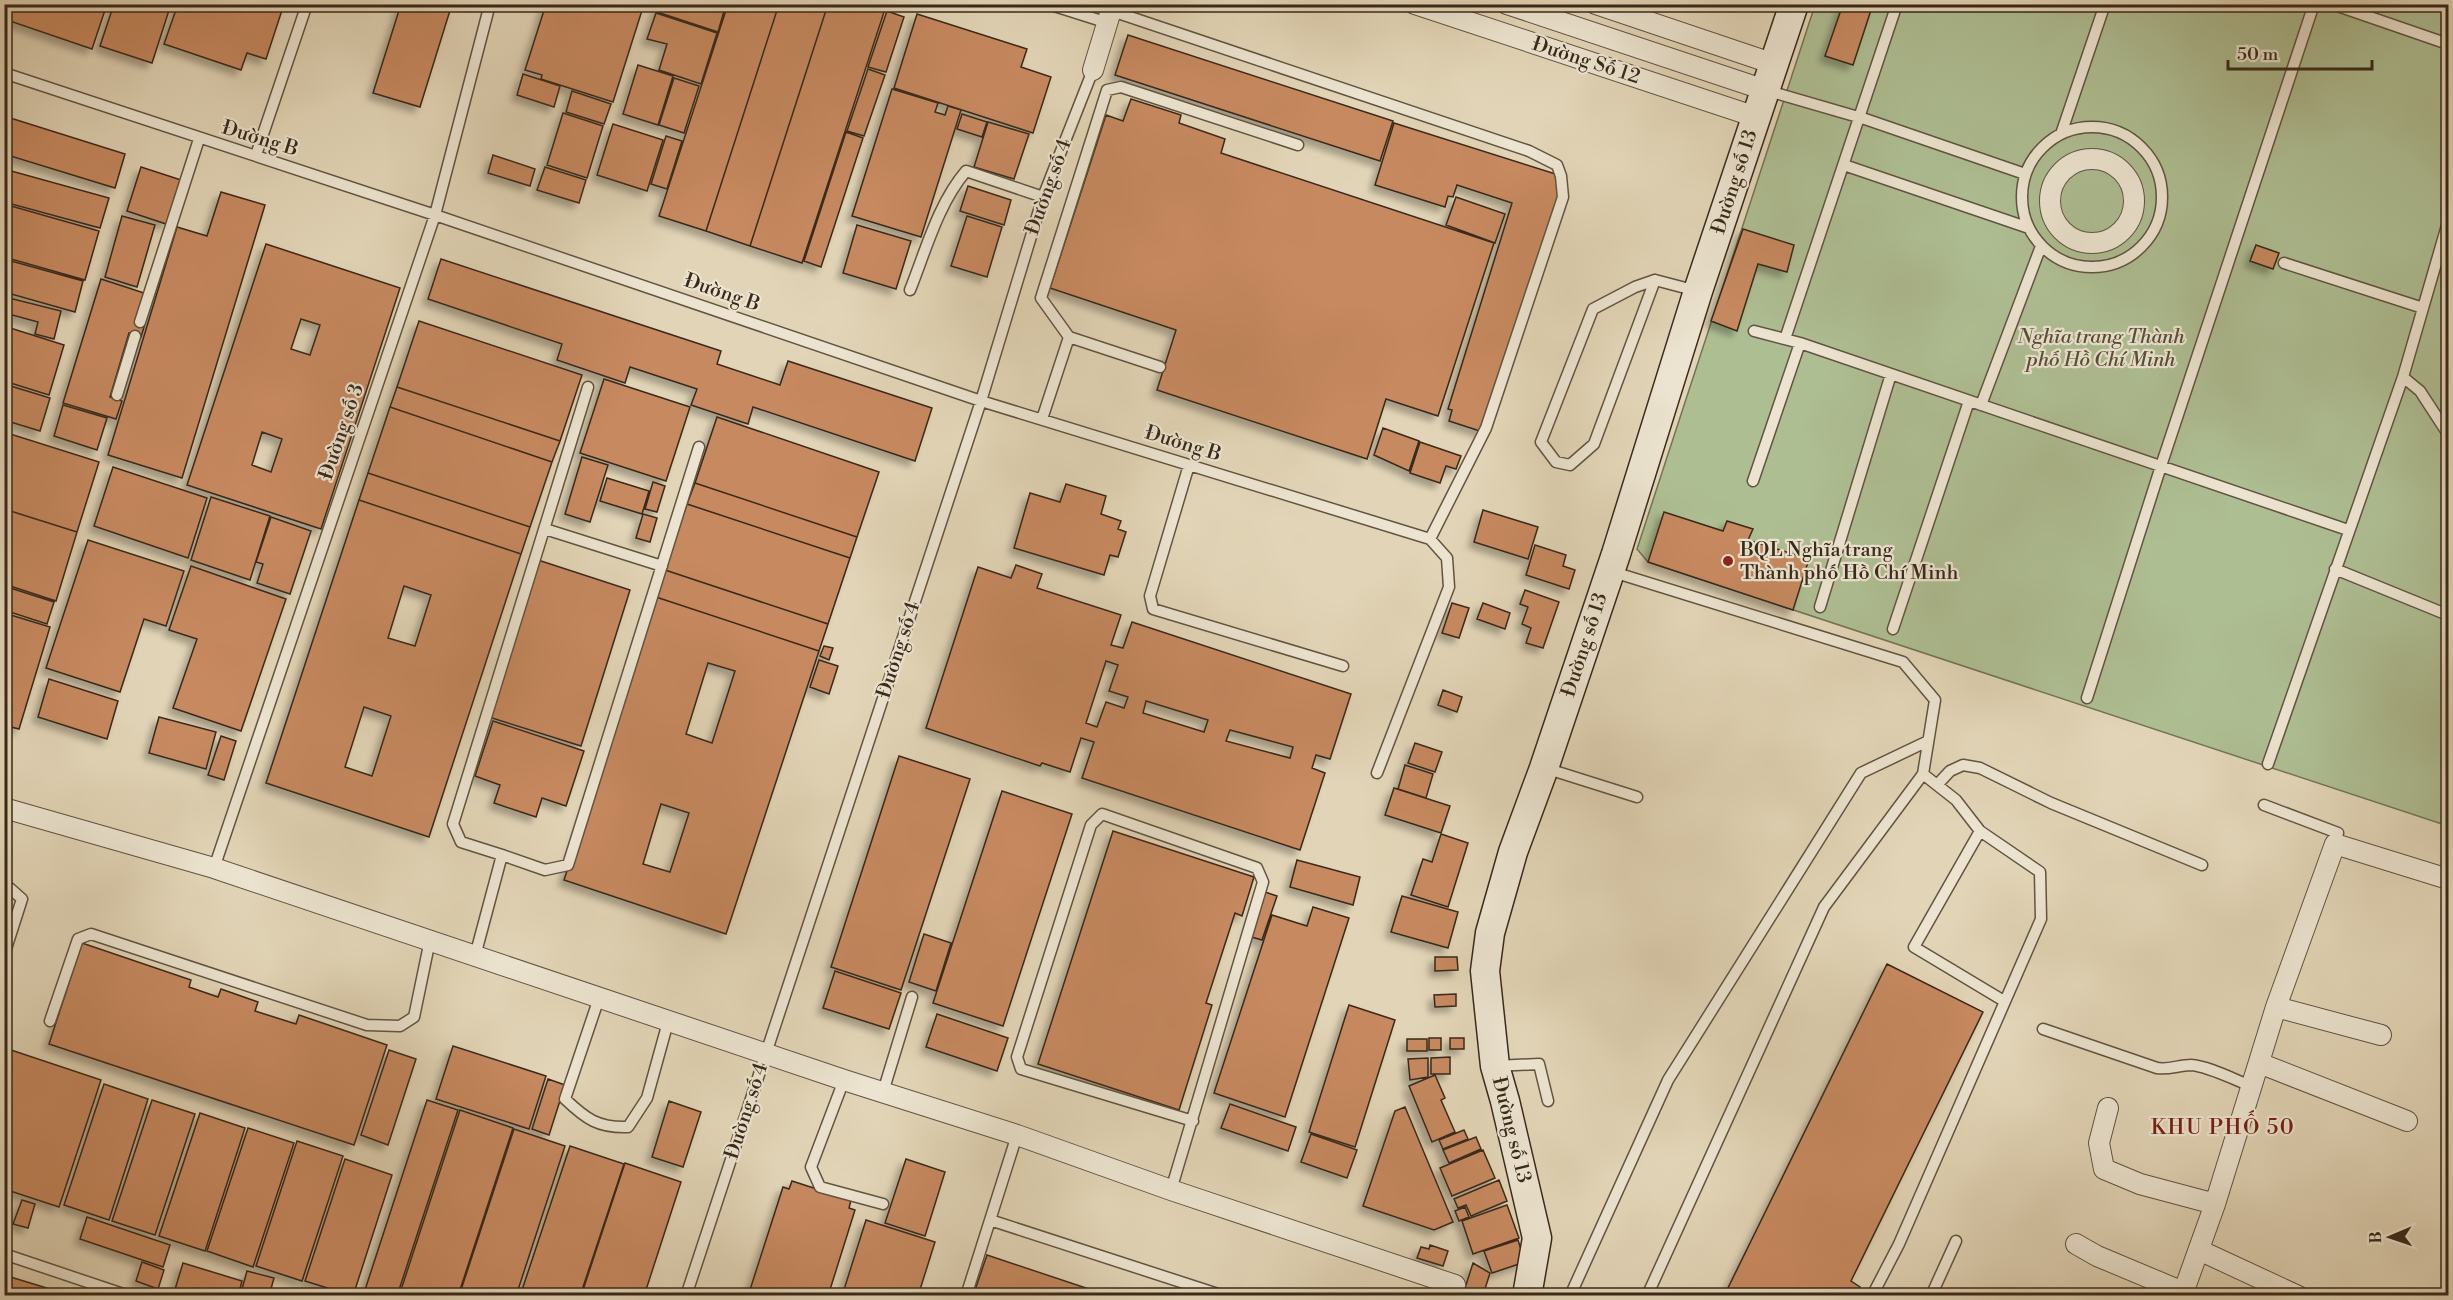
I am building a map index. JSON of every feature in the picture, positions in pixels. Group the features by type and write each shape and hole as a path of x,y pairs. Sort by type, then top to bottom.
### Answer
{"street":[{"name":"Đường Số 12","path":"1415,4 1756,117"},
{"name":"Đường Số 12","path":"1507,4 1765,90"},
{"path":"1596,4 1774,64"},
{"name":"Đường số 13","path":"1527,1296 1537,1238 1495,1066 1485,971 1490,933 1513,852 1544,768 1610,571 1698,291 1794,4"},
{"name":"Đường số 4","path":"1093,70 1111,13"},
{"path":"2094,159 2113,164 2123,172 2134,196 2133,210 2127,224 2118,234 2105,241 2090,243 2076,240 2064,232 2055,220 2051,207 2051,193 2055,181 2063,170 2074,163 2094,159"},
{"path":"4,808 214,867 668,1022 1017,1135 1171,1190 1455,1285"},
{"path":"2076,1244 2097,1256 2182,1294 2216,1204 2276,1006 2335,844 2448,879"},
{"path":"2276,1006 2381,1035"},
{"path":"2259,1063 2407,1121"},
{"path":"2108,1108 2099,1143 2104,1169 2140,1184 2216,1204"},
{"path":"2199,1250 2298,1296"}],"lane":[{"path":"256,155 307,4"},
{"name":"Đường số 3","path":"214,867 435,215 490,4"},
{"path":"1048,4 1111,13 1529,151 1557,165 1561,176 1563,197 1486,428 1430,539 1447,558 1449,587 1377,773"},
{"path":"1785,339 1897,4"},
{"path":"2061,134 2105,4"},
{"path":"2087,698 2314,4"},
{"path":"2332,4 2448,44"},
{"name":"Đường số 4","path":"686,1296 981,400 1043,198 1093,70"},
{"name":"Đường B","path":"4,73 199,139 256,155 981,400 1430,539"},
{"path":"1160,367 1069,337 1041,297 1107,90 1121,87 1298,145"},
{"path":"1765,90 1860,118 2025,174"},
{"path":"2098,126 2122,132 2141,146 2156,166 2162,189 2161,213 2151,236 2136,252 2117,263 2095,268 2073,265 2052,256 2029,228 2021,199 2025,174 2035,155 2052,138 2061,134 2074,128 2098,126"},
{"path":"140,322 199,139"},
{"path":"1844,165 2029,228"},
{"path":"910,290 945,202 953,186 966,171 1043,198"},
{"path":"2268,764 2403,376 2448,222"},
{"path":"1981,405 2042,246"},
{"path":"2284,263 2423,308"},
{"path":"1655,280 1594,444 1570,465 1556,462 1541,442 1593,309 1635,287 1655,280 1698,291"},
{"path":"1754,331 1800,344 2348,530"},
{"path":"117,395 135,336"},
{"path":"1042,419 1069,337"},
{"path":"1753,481 1800,344"},
{"path":"1820,607 1891,375"},
{"path":"2403,376 2413,383 2426,398 2448,434"},
{"path":"588,387 453,824 461,842 545,870 568,865 699,447"},
{"path":"1893,629 1969,401"},
{"path":"1189,465 1150,596 1153,609 1342,666"},
{"path":"545,529 662,566"},
{"path":"2335,569 2448,615"},
{"path":"1610,571 1903,662 1935,699 1923,774 1824,907 1647,1296"},
{"path":"1570,1296 1668,1080 1861,773 1928,741"},
{"path":"1937,785 1950,771 1963,765 1980,768 2051,803 2202,866"},
{"path":"1544,768 1636,797"},
{"path":"1872,1296 1899,1244 2041,919 2040,872 1980,831 1956,800 1923,774"},
{"path":"2264,805 2338,833 2335,844"},
{"path":"1171,1190 1193,1121 1263,882 1257,868 1102,814 1091,825 1017,1057 1021,1069 1193,1121"},
{"path":"1980,831 1914,947 2004,1001"},
{"path":"475,956 502,855"},
{"path":"4,883 22,899 4,955"},
{"path":"50,1021 78,939 91,934 367,1025 400,1026 414,1017 430,940"},
{"path":"883,1092 912,997"},
{"path":"599,998 565,1099 585,1118 616,1128 628,1127 647,1098 668,1022"},
{"path":"2043,1029 2157,1068 2168,1070 2176,1066 2193,1065 2251,1086"},
{"path":"1495,1066 1539,1064 1548,1101"},
{"path":"844,1080 811,1167 820,1187 883,1204"},
{"path":"966,1296 1017,1135"},
{"path":"990,1220 1224,1296"},
{"path":"1931,1296 1956,1241"},
{"path":"4,1254 129,1296"}],"green space":[{"name":"Nghĩa trang Thành phố Hồ Chí Minh","path":"1815,5 2448,5 2448,826 1648,562 1637,549"}],"building":[{"path":"4,4 107,4 92,49 4,19"},
{"path":"114,4 171,4 152,63 100,46"},
{"path":"178,4 284,4 266,59 247,53 241,70 164,44"},
{"path":"401,4 452,4 420,107 373,93"},
{"path":"546,4 644,4 613,102 541,79 542,75 525,70"},
{"path":"659,4 726,4 718,32 657,12"},
{"path":"728,4 779,4 706,231 659,216"},
{"path":"779,4 828,4 750,246 706,231"},
{"path":"828,4 886,6 802,263 750,246"},
{"path":"1843,4 1873,4 1853,65 1825,56"},
{"path":"887,11 904,17 886,72 868,67"},
{"path":"656,13 717,33 701,84 659,70 667,44 647,39"},
{"path":"917,14 1027,49 1021,67 1051,77 1033,133 894,88"},
{"path":"1128,35 1393,121 1380,161 1115,75"},
{"path":"638,65 673,76 658,125 623,114"},
{"path":"868,69 885,75 864,136 847,131"},
{"path":"523,74 560,86 554,107 517,95"},
{"path":"674,78 699,86 684,133 659,125"},
{"path":"892,89 938,103 935,112 945,115 948,106 961,110 921,237 852,216"},
{"path":"572,91 611,104 604,124 566,112"},
{"path":"1131,99 1181,115 1179,123 1225,139 1221,153 1494,243 1438,416 1386,399 1367,459 1157,390 1176,330 1050,288 1106,115 1123,121"},
{"path":"563,113 603,126 587,178 547,165"},
{"path":"962,114 987,122 982,137 957,129"},
{"path":"4,116 125,154 115,188 4,154"},
{"path":"988,122 1029,134 1014,179 974,167"},
{"path":"1394,123 1565,177 1486,433 1449,421 1452,410 1448,409 1512,203 1457,185 1453,197 1448,196 1445,207 1375,185"},
{"path":"613,124 663,140 647,191 597,175"},
{"path":"846,132 863,138 821,267 804,261"},
{"path":"666,136 682,141 667,189 651,184"},
{"path":"493,155 535,169 530,186 488,173"},
{"path":"141,167 181,180 166,224 127,211"},
{"path":"545,167 586,180 579,203 537,190"},
{"path":"4,169 109,198 100,228 4,202"},
{"path":"968,186 1011,200 1004,225 960,211"},
{"path":"221,192 265,205 182,478 108,455 177,227 207,236"},
{"path":"1456,197 1505,214 1495,243 1446,225"},
{"path":"4,204 99,231 85,280 4,257"},
{"path":"122,216 155,225 137,287 105,277"},
{"path":"967,216 1002,227 987,277 951,266"},
{"path":"857,225 911,241 896,289 843,273"},
{"path":"1743,229 1794,245 1787,272 1758,264 1737,331 1711,321"},
{"path":"266,244 400,288 321,529 187,485","holes":["301,319 320,325 310,355 291,349","262,432 282,439 271,472 252,465"]},
{"path":"2256,245 2279,253 2273,269 2250,261"},
{"path":"4,259 83,281 75,312 4,292"},
{"path":"441,259 721,351 717,364 780,385 788,361 932,408 915,461 753,407 748,424 691,405 697,389 630,367 625,383 557,360 562,344 428,299"},
{"path":"101,279 144,293 140,322 145,324 141,337 129,333 110,397 122,401 116,419 63,403"},
{"path":"9,298 61,311 54,339 35,334 38,322 5,313"},
{"path":"419,321 582,375 560,441 397,387"},
{"path":"4,326 64,345 49,395 4,381"},
{"path":"604,379 690,407 666,481 580,453"},
{"path":"4,384 50,398 40,431 4,420"},
{"path":"397,387 560,441 552,462 390,407"},
{"path":"63,405 107,418 97,450 54,436"},
{"path":"390,407 552,462 530,527 368,473"},
{"path":"717,417 879,472 857,537 695,483"},
{"path":"1383,428 1419,441 1409,471 1374,455"},
{"path":"4,432 99,462 77,532 4,509"},
{"path":"1420,442 1461,456 1456,469 1446,466 1440,483 1410,473"},
{"path":"582,457 608,465 590,522 565,514"},
{"path":"113,467 207,498 188,558 94,526"},
{"path":"368,473 530,527 521,554 359,500"},
{"path":"607,478 649,491 642,514 600,501"},
{"path":"653,482 665,486 657,512 645,509"},
{"path":"695,483 857,537 850,558 687,504"},
{"path":"1066,484 1106,496 1101,514 1121,521 1118,529 1126,532 1118,557 1110,555 1104,575 1014,548 1030,493 1060,502"},
{"path":"211,497 270,516 250,580 191,560"},
{"path":"359,500 521,554 429,837 266,783","holes":["404,586 431,595 415,646 388,638","364,707 391,716 372,776 345,767"]},
{"path":"687,504 850,558 828,624 665,570"},
{"path":"4,509 77,532 56,601 4,584"},
{"path":"1483,510 1538,527 1528,559 1474,542"},
{"name":"BQL Nghĩa trang Thành phố Hồ Chí Minh","path":"1664,512 1723,531 1727,521 1753,529 1748,540 1809,559 1793,610 1648,562"},
{"path":"643,514 657,518 650,542 636,538"},
{"path":"271,517 311,531 290,594 257,583 263,564 256,562"},
{"path":"88,540 184,571 166,626 144,619 120,692 46,668"},
{"path":"1535,545 1566,555 1563,566 1575,570 1569,589 1526,575"},
{"path":"538,560 630,590 581,746 489,717"},
{"path":"1016,565 1042,574 1037,588 1121,615 1111,645 1123,648 1132,622 1351,694 1330,759 1316,755 1312,768 1325,773 1300,850 1082,778 1094,742 1081,738 1070,772 1042,763 1040,766 926,728 978,567 1011,578","holes":["1106,661 1118,665 1109,691 1128,697 1124,708 1106,702 1097,727 1086,723","1146,701 1208,720 1204,732 1143,713","1230,730 1293,747 1290,758 1226,741"]},
{"path":"191,566 286,599 241,731 173,708 197,639 169,630"},
{"path":"665,570 828,624 819,651 656,597"},
{"path":"4,586 54,602 47,624 4,610"},
{"path":"1525,590 1559,602 1543,648 1526,643 1531,628 1522,624 1528,607 1520,604"},
{"path":"656,597 819,651 726,934 564,880","holes":["708,663 735,671 712,743 686,734","661,804 689,813 670,872 643,864"]},
{"path":"1452,603 1469,608 1459,638 1442,633"},
{"path":"1483,603 1510,613 1505,629 1477,619"},
{"path":"4,613 50,627 19,729 11,727 9,732 4,730"},
{"path":"824,646 833,648 829,660 820,656"},
{"path":"819,660 838,666 829,694 810,687"},
{"path":"49,679 118,701 107,739 38,717"},
{"path":"1443,690 1462,697 1457,712 1438,705"},
{"path":"159,717 216,732 206,769 149,753"},
{"path":"493,721 584,751 566,806 542,798 536,817 494,803 500,785 475,776"},
{"path":"221,736 236,741 224,780 208,775"},
{"path":"1415,743 1442,752 1435,772 1408,763"},
{"path":"899,756 970,779 901,990 831,967"},
{"path":"1405,765 1433,774 1426,798 1398,789"},
{"path":"1394,788 1450,806 1441,833 1385,815"},
{"path":"1002,791 1072,814 1003,1026 933,1003"},
{"path":"1113,831 1254,877 1242,916 1235,913 1206,1003 1212,1005 1179,1110 1038,1064"},
{"path":"1441,834 1468,843 1448,907 1411,895 1423,859 1432,862"},
{"path":"1297,860 1360,877 1353,905 1290,887"},
{"path":"1262,891 1277,896 1262,940 1248,936"},
{"path":"1402,896 1458,912 1448,948 1391,932"},
{"path":"1313,907 1349,918 1285,1117 1214,1093 1272,915 1307,926"},
{"path":"924,934 951,943 936,991 909,982"},
{"path":"82,943 191,980 189,987 218,997 221,989 258,1002 255,1011 296,1024 299,1015 387,1045 354,1145 49,1044"},
{"path":"1435,957 1457,957 1458,970 1435,971"},
{"path":"1887,964 1983,1012 1851,1281 1860,1287 1856,1296 1724,1296"},
{"path":"835,971 901,993 889,1029 823,1008"},
{"path":"1456,994 1456,1006 1435,1007 1434,995"},
{"path":"1349,1005 1395,1020 1355,1147 1309,1132"},
{"path":"937,1014 1008,1038 997,1071 926,1047"},
{"path":"1429,1038 1441,1038 1441,1050 1429,1050"},
{"path":"1450,1038 1464,1038 1464,1049 1450,1049"},
{"path":"1407,1039 1427,1039 1427,1051 1407,1051"},
{"path":"453,1046 546,1076 529,1129 436,1099"},
{"path":"5,1048 101,1080 59,1207 4,1189"},
{"path":"389,1050 416,1059 388,1145 361,1135"},
{"path":"1450,1057 1450,1074 1431,1074 1431,1058"},
{"path":"1428,1058 1428,1077 1410,1080 1408,1059"},
{"path":"1435,1075 1445,1098 1441,1100 1455,1132 1432,1142 1409,1086"},
{"path":"548,1079 565,1085 549,1135 532,1129"},
{"path":"104,1084 148,1099 109,1220 64,1205"},
{"path":"152,1100 195,1114 155,1235 112,1221"},
{"path":"427,1100 458,1110 397,1296 363,1296"},
{"path":"669,1101 701,1112 683,1167 652,1157"},
{"path":"1230,1104 1296,1127 1288,1151 1221,1128"},
{"path":"1405,1107 1453,1222 1434,1230 1363,1206 1395,1111"},
{"path":"460,1110 513,1128 458,1296 399,1296"},
{"path":"200,1113 245,1128 205,1251 159,1236"},
{"path":"248,1128 294,1143 253,1267 207,1251"},
{"path":"514,1129 565,1146 516,1296 459,1296"},
{"path":"1464,1130 1468,1139 1443,1149 1439,1140"},
{"path":"1311,1134 1357,1150 1347,1178 1301,1162"},
{"path":"1476,1137 1481,1149 1449,1163 1443,1150"},
{"path":"297,1141 343,1156 302,1281 256,1266"},
{"path":"570,1146 624,1164 580,1296 520,1296"},
{"path":"1483,1150 1495,1178 1452,1196 1440,1168"},
{"path":"345,1159 392,1175 353,1296 305,1281"},
{"path":"906,1159 945,1172 925,1236 885,1223"},
{"path":"625,1163 681,1182 644,1296 581,1296"},
{"path":"1499,1180 1507,1201 1471,1216 1466,1205 1458,1208 1454,1199"},
{"path":"792,1181 851,1200 849,1208 855,1210 828,1296 748,1296 783,1187 789,1189"},
{"path":"22,1200 35,1204 28,1228 13,1224"},
{"path":"1507,1205 1519,1238 1473,1254 1462,1221"},
{"path":"1465,1207 1469,1217 1459,1221 1455,1211"},
{"path":"87,1217 170,1245 163,1267 80,1239"},
{"path":"866,1220 935,1242 918,1296 842,1296"},
{"path":"1518,1240 1525,1262 1492,1273 1484,1251"},
{"path":"1430,1245 1448,1251 1443,1266 1417,1258 1421,1247 1429,1249"},
{"path":"987,1255 1089,1289 1087,1296 973,1296"},
{"path":"142,1262 164,1270 158,1289 136,1281"},
{"path":"183,1263 242,1281 238,1296 173,1296"},
{"path":"1473,1263 1490,1273 1484,1292 1465,1288"},
{"path":"247,1271 274,1278 269,1296 240,1296"},
{"path":"4,1275 73,1296 4,1296"}],"place":[{"name":"BQL Nghĩa trang Thành phố Hồ Chí Minh","path":"1728,561"}],"district":[{"name":"KHU PHỐ 50","path":"2223,1128"}]}
